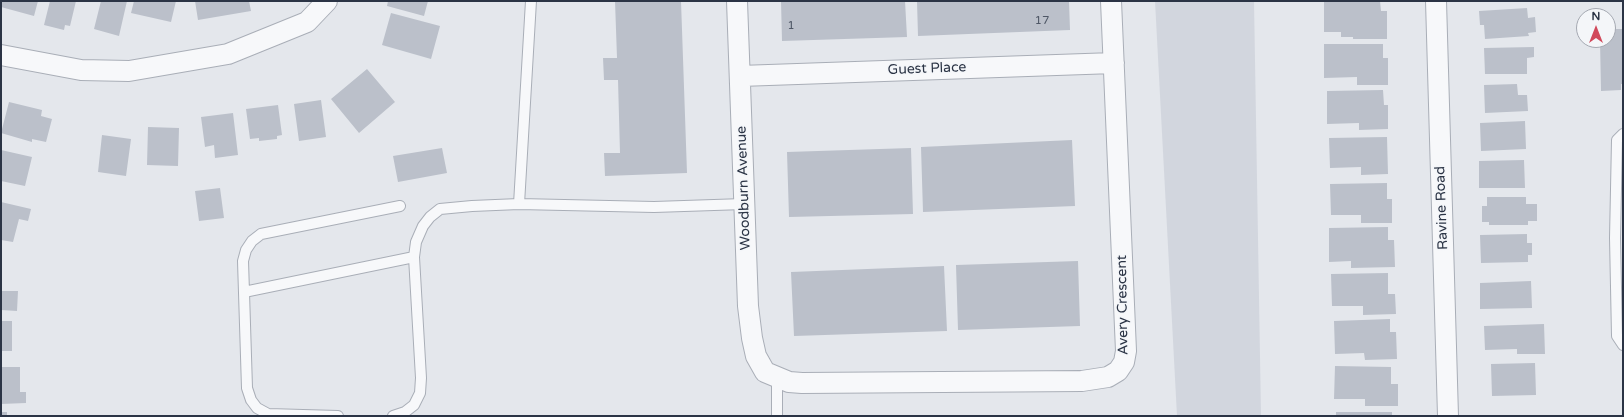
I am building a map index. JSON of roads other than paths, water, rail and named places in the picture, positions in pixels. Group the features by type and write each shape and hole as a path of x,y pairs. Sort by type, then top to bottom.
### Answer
{"street":[{"path":"1,55 81,70 129,71 228,54 307,22 327,1"},
{"name":"Woodburn Avenue","path":"737,1 748,306 756,356 771,375"},
{"name":"Avery Crescent","path":"771,375 802,383 1082,381 1108,377 1118,371 1124,362 1126,351 1111,1"},
{"name":"Ravine Road","path":"1436,1 1448,416"},
{"name":"Guest Place","path":"740,76 1114,63"}],"lane":[{"path":"519,204 530,1"},
{"path":"1623,134 1617,140 1615,238 1617,336 1623,345"},
{"path":"393,416 405,412 414,404 420,393 421,378 414,258 416,242 423,226 430,216 440,209 519,204 654,207 744,204"},
{"path":"338,416 268,414 257,408 251,400 247,388 243,261 246,250 252,241 261,234 400,206"},
{"path":"244,292 414,258"},
{"path":"771,375 777,416"}]}
